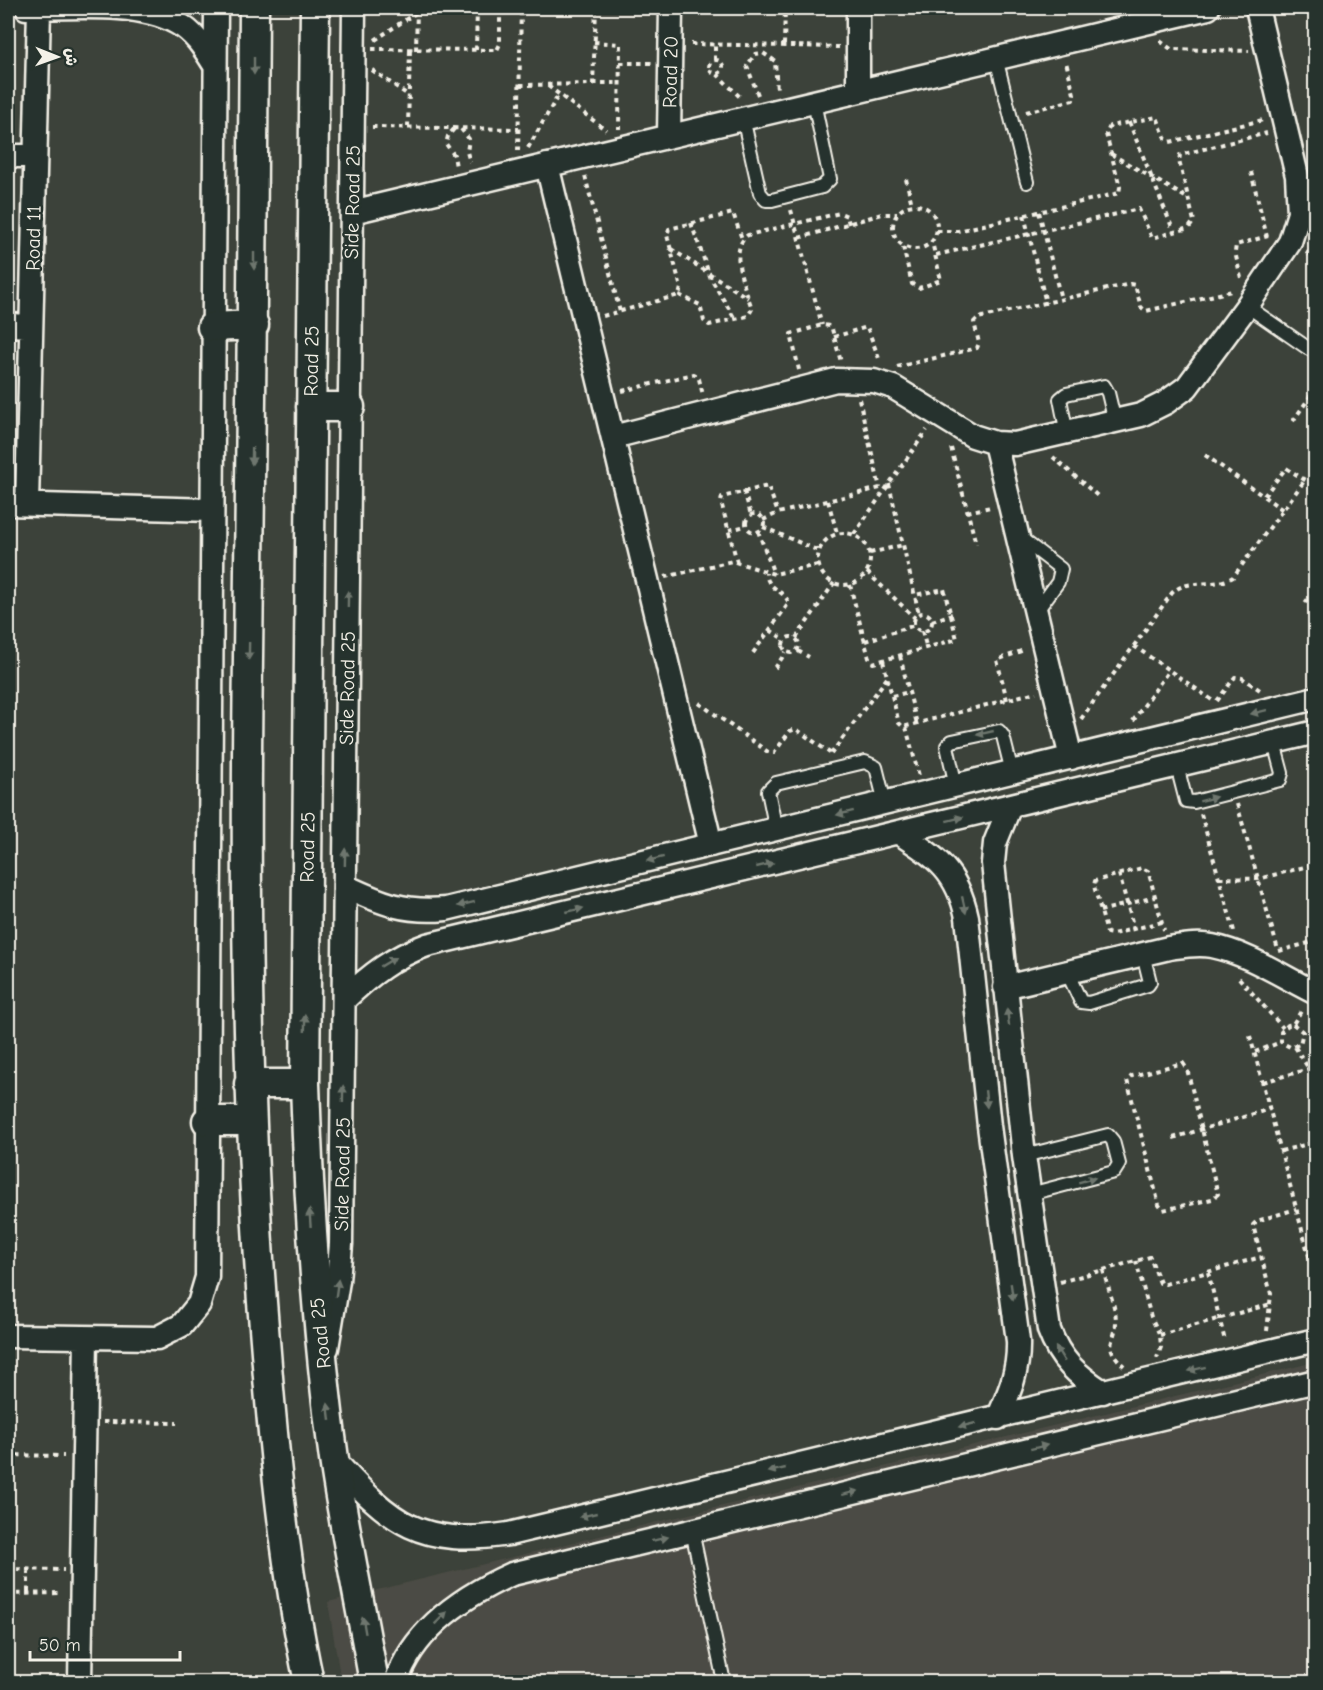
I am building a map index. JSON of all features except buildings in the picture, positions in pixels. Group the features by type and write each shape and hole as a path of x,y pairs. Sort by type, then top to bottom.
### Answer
{"street":[{"path":"25,8 155,13 179,23 200,41 214,64"},
{"name":"Road 11","path":"39,8 31,326 17,504 211,510"},
{"path":"8,1336 157,1338 182,1325 199,1304 207,1277 216,8"},
{"path":"254,8 254,325 246,821 249,1084 258,1260 278,1501 289,1582 308,1681"},
{"name":"Road 25","path":"315,8 305,1084 309,1202 323,1367 334,1461 374,1683"},
{"name":"Side Road 25","path":"323,1367 340,1262 352,126 356,51 354,8"},
{"name":"Road 20","path":"669,136 671,8"},
{"path":"858,8 858,91"},
{"path":"352,212 468,184 518,169 580,157 619,144 669,136 1208,8"},
{"path":"612,437 804,388 850,379 884,378 974,436 995,443 1035,441 1067,434 1141,415 1165,404 1187,387 1247,306 1294,231 1300,194 1257,8"},
{"path":"8,156 35,156"},
{"path":"547,165 711,845"},
{"path":"8,325 31,326"},
{"path":"212,327 254,325"},
{"path":"311,407 350,407"},
{"path":"995,443 1069,749"},
{"path":"345,886 399,909 423,912 446,909 1012,772 1069,749 1113,748 1304,698"},
{"path":"344,1000 382,966 427,945 1316,732"},
{"path":"1010,806 995,843 993,863 1024,1156 1049,1330 1056,1350 1068,1366 1103,1392"},
{"path":"899,833 931,854 949,871 962,892 967,917 989,1126 1018,1341 1019,1360 1015,1380 998,1418"},
{"path":"1005,987 1169,948 1211,945 1241,956 1316,993"},
{"path":"249,1084 305,1084"},
{"path":"207,1121 251,1121"},
{"path":"80,1683 86,1338"},
{"path":"334,1461 368,1498 398,1521 433,1535 471,1540 520,1532 1316,1340"},
{"path":"1234,1360 1246,1397"},
{"path":"396,1683 418,1642 444,1613 476,1590 512,1574 1316,1381"}],"lane":[{"path":"996,58 1027,182"},
{"path":"760,114 762,198 772,200 822,187 830,179 814,102"},
{"path":"1247,306 1309,349"},
{"path":"1067,434 1060,399 1066,394 1104,387 1108,393 1115,422"},
{"path":"1017,536 1061,569 1058,582 1036,612"},
{"path":"956,786 947,746 952,741 999,731 1002,733 1012,772"},
{"path":"1177,766 1186,801 1198,801 1280,780 1282,774 1274,743"},
{"path":"776,830 768,798 771,786 816,773 865,762 871,763 878,772 885,803"},
{"path":"1067,972 1081,1002 1089,1003 1148,986 1150,982 1143,954"},
{"path":"1024,1156 1108,1135 1113,1141 1119,1164 1113,1172 1030,1194"},
{"path":"692,1531 724,1683"}],"path":[{"path":"476,50 477,8"},
{"path":"356,51 410,49 493,51 499,47 501,8"},
{"path":"518,169 521,8"},
{"path":"593,83 596,8"},
{"path":"784,45 785,8"},
{"path":"356,51 417,10"},
{"path":"416,50 417,10"},
{"path":"1141,23 1171,49 1223,52 1267,50"},
{"path":"594,42 619,43 619,144"},
{"path":"1010,116 1073,100 1074,94 1061,42"},
{"path":"620,63 715,44 858,47"},
{"path":"715,44 715,60"},
{"path":"763,45 763,53"},
{"path":"408,127 410,49"},
{"path":"356,51 409,95"},
{"path":"763,53 775,61 760,114 756,87 748,74 747,66 755,54 763,53"},
{"path":"715,60 708,68 711,73 717,74 760,114"},
{"path":"715,60 723,66 717,74"},
{"path":"519,85 590,86 593,83 620,83"},
{"path":"547,85 619,144"},
{"path":"518,169 559,94"},
{"path":"937,231 958,231 1119,193 1120,187 1107,128 1157,117 1165,138 1170,142 1284,122"},
{"path":"1129,122 1174,233"},
{"path":"936,255 1140,208 1150,237 1174,233 1193,224 1179,161 1180,155 1284,122"},
{"path":"352,126 519,129"},
{"path":"454,128 446,144 468,184"},
{"path":"461,128 470,140 466,152 468,184"},
{"path":"1111,154 1188,198"},
{"path":"580,157 620,312"},
{"path":"1251,172 1267,237"},
{"path":"906,179 912,205"},
{"path":"788,196 822,325"},
{"path":"799,238 882,214 897,214 912,205 926,207 935,217 937,231 932,242 924,248 913,250 903,246"},
{"path":"1039,212 1061,299"},
{"path":"585,321 679,295 700,305 704,321 709,325 750,315 737,255 742,239 733,213 669,229 667,236 681,288 679,295"},
{"path":"742,239 748,235 843,213 849,224"},
{"path":"897,214 893,232 903,246 912,284 916,288 940,282 942,277 932,242"},
{"path":"1024,215 1046,303"},
{"path":"691,223 709,273 735,319"},
{"path":"834,337 864,328 870,329 884,378 977,348 975,319 1133,284 1141,307 1150,311 1243,288 1234,248 1239,243 1294,231"},
{"path":"671,249 748,298"},
{"path":"804,388 790,338 794,333 822,325 831,326 850,379 881,495"},
{"path":"603,396 694,374 699,379 708,413"},
{"path":"1293,421 1316,388"},
{"path":"854,534 941,416"},
{"path":"941,416 976,544"},
{"path":"1035,441 1100,498"},
{"path":"1205,455 1283,510"},
{"path":"1264,496 1286,468 1316,487"},
{"path":"1069,749 1134,646 1176,589 1189,584 1218,583 1233,577 1305,480"},
{"path":"889,484 919,614"},
{"path":"736,562 721,500 724,496 766,485 770,487 778,513"},
{"path":"763,520 778,513 880,488"},
{"path":"744,491 751,515"},
{"path":"828,501 837,533"},
{"path":"746,526 747,517 751,515 760,516 763,520 763,527"},
{"path":"729,530 746,526"},
{"path":"746,526 753,532 763,527"},
{"path":"763,527 819,551"},
{"path":"758,531 774,574"},
{"path":"837,533 854,534 866,545 870,553 867,572 860,580 850,585 834,583 826,579 818,565 819,551 823,543 837,533"},
{"path":"870,553 903,545"},
{"path":"647,581 736,562 774,574 818,565"},
{"path":"867,572 915,618"},
{"path":"753,653 789,601 770,586 766,573"},
{"path":"770,630 785,640 796,638 834,583"},
{"path":"850,585 870,661 876,663 956,641 952,614 944,589 915,594"},
{"path":"1305,603 1316,588"},
{"path":"915,626 915,618 919,614"},
{"path":"919,614 929,616 932,621"},
{"path":"932,621 952,614"},
{"path":"922,631 931,626 932,621"},
{"path":"865,641 915,626"},
{"path":"915,626 922,631 927,649"},
{"path":"796,638 799,642 798,651"},
{"path":"785,640 783,644 786,652"},
{"path":"1007,700 997,662 998,657 1044,645"},
{"path":"1134,646 1238,717"},
{"path":"786,652 790,654 798,651 809,657"},
{"path":"775,668 786,652"},
{"path":"900,657 917,724"},
{"path":"883,661 899,723 906,727 1054,687"},
{"path":"1113,748 1169,670"},
{"path":"1216,702 1232,680 1238,676 1304,698"},
{"path":"816,773 887,677"},
{"path":"672,684 768,753 774,753 790,731 796,729 831,754"},
{"path":"892,696 909,692"},
{"path":"906,727 923,794"},
{"path":"1234,792 1286,978"},
{"path":"1198,801 1241,956"},
{"path":"1219,878 1258,879 1316,864"},
{"path":"1162,922 1107,933 1094,884 1119,874 1145,869 1155,897 1162,922 1169,948"},
{"path":"1119,874 1134,929"},
{"path":"1100,911 1155,897"},
{"path":"1278,951 1316,941"},
{"path":"1211,945 1283,1028 1281,1042"},
{"path":"1254,1052 1281,1042 1290,1047 1300,1044 1303,1032 1293,1024 1283,1028"},
{"path":"1250,1036 1316,1282"},
{"path":"1295,1047 1309,1069"},
{"path":"1183,1063 1186,1065 1203,1129 1218,1194 1212,1198 1163,1210 1159,1205 1128,1083 1129,1077 1183,1063"},
{"path":"1263,1082 1316,1067"},
{"path":"1173,1138 1270,1109"},
{"path":"1281,1151 1316,1142"},
{"path":"1263,1353 1271,1304 1253,1228 1255,1223 1296,1209"},
{"path":"1043,1287 1152,1258 1162,1284 1261,1257"},
{"path":"1103,1270 1116,1321 1111,1342 1112,1350 1121,1364 1145,1382 1161,1347 1160,1335 1151,1317 1136,1261"},
{"path":"1208,1272 1234,1360"},
{"path":"1160,1335 1271,1304"},
{"path":"84,1422 177,1423"},
{"path":"8,1455 84,1456"},
{"path":"8,1569 82,1570"},
{"path":"28,1569 28,1592"},
{"path":"8,1594 81,1593"}],"shaded area":[{"path":"1315,1362 1315,1682 341,1682 328,1602"}]}
